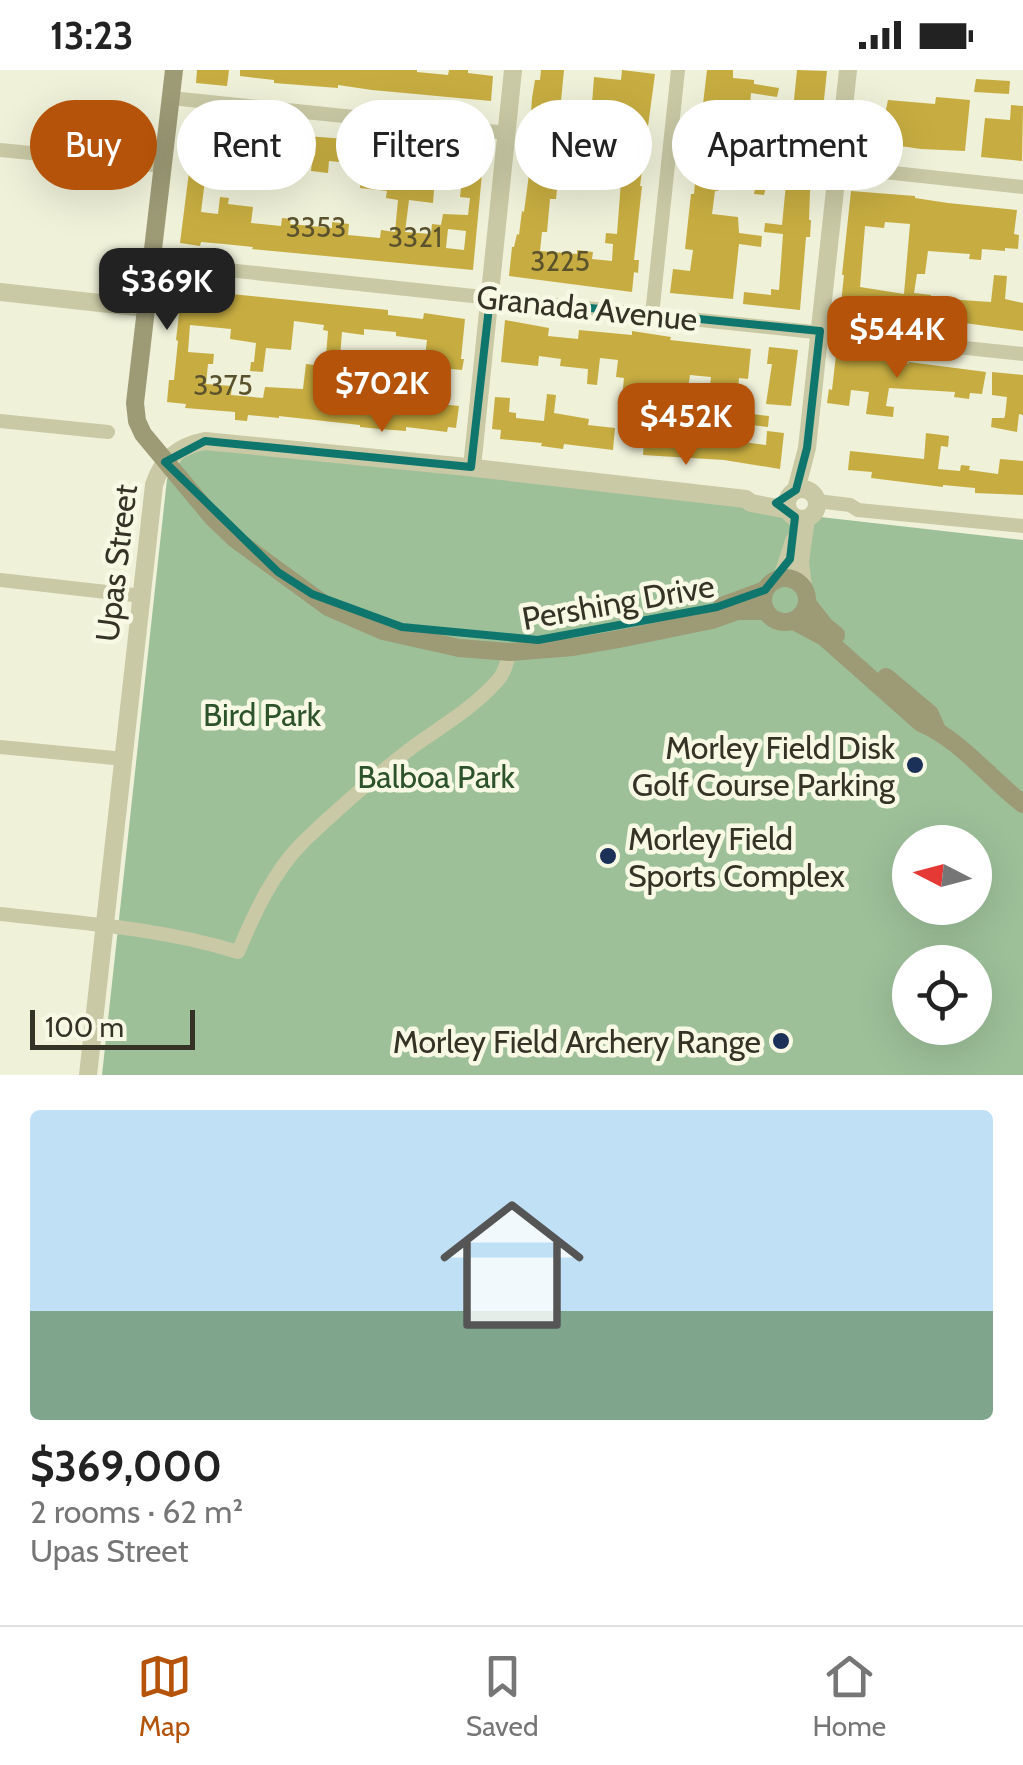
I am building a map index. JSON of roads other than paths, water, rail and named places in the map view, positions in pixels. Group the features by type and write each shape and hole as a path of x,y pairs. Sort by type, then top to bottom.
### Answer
{"main road":[{"name":"Upas Street","path":"166,462 143,434 135,403 174,70"},
{"name":"Pershing Drive","path":"166,462 235,539 328,607 383,630 459,648 510,652 573,647 698,623 737,611 765,611"},
{"path":"937,730 930,714 825,626 794,580 782,578 765,590 765,611 775,620 794,621 824,637 920,723 937,730 1023,804"},
{"name":"Pershing Drive","path":"312,594 371,618 440,635 538,640 634,626 717,608 765,590"},
{"path":"794,621 805,610 805,595"},
{"path":"510,652 518,646 613,634 634,626"},
{"path":"970,756 1002,772 1023,790"}],"street":[{"path":"472,468 513,70"},
{"path":"652,315 678,70"},
{"path":"845,100 848,70"},
{"path":"172,98 507,132"},
{"path":"0,150 164,166"},
{"path":"903,174 1023,187"},
{"path":"782,578 792,549 810,457 807,448 835,190"},
{"name":"Granada Avenue","path":"151,262 1023,354"},
{"path":"0,292 146,308"},
{"path":"0,421 108,432"},
{"path":"166,462 184,446 206,441 472,468 751,503 802,505 848,514 858,510 1023,526"},
{"name":"Upas Street","path":"88,1075 154,485 166,462"},
{"path":"802,505 800,562 805,595"},
{"path":"0,580 142,596"},
{"path":"0,914 197,939 238,952 259,904 302,843 498,680 510,652"},
{"path":"0,747 125,759"}],"place":[{"name":"Morley Field Disk Golf Course Parking","path":"915,765"},
{"name":"Morley Field Sports Complex","path":"608,856"},
{"name":"Morley Field Archery Range","path":"781,1041"}],"park label":[{"name":"Bird Park","path":"262,714"},
{"name":"Balboa Park","path":"436,776"}]}
